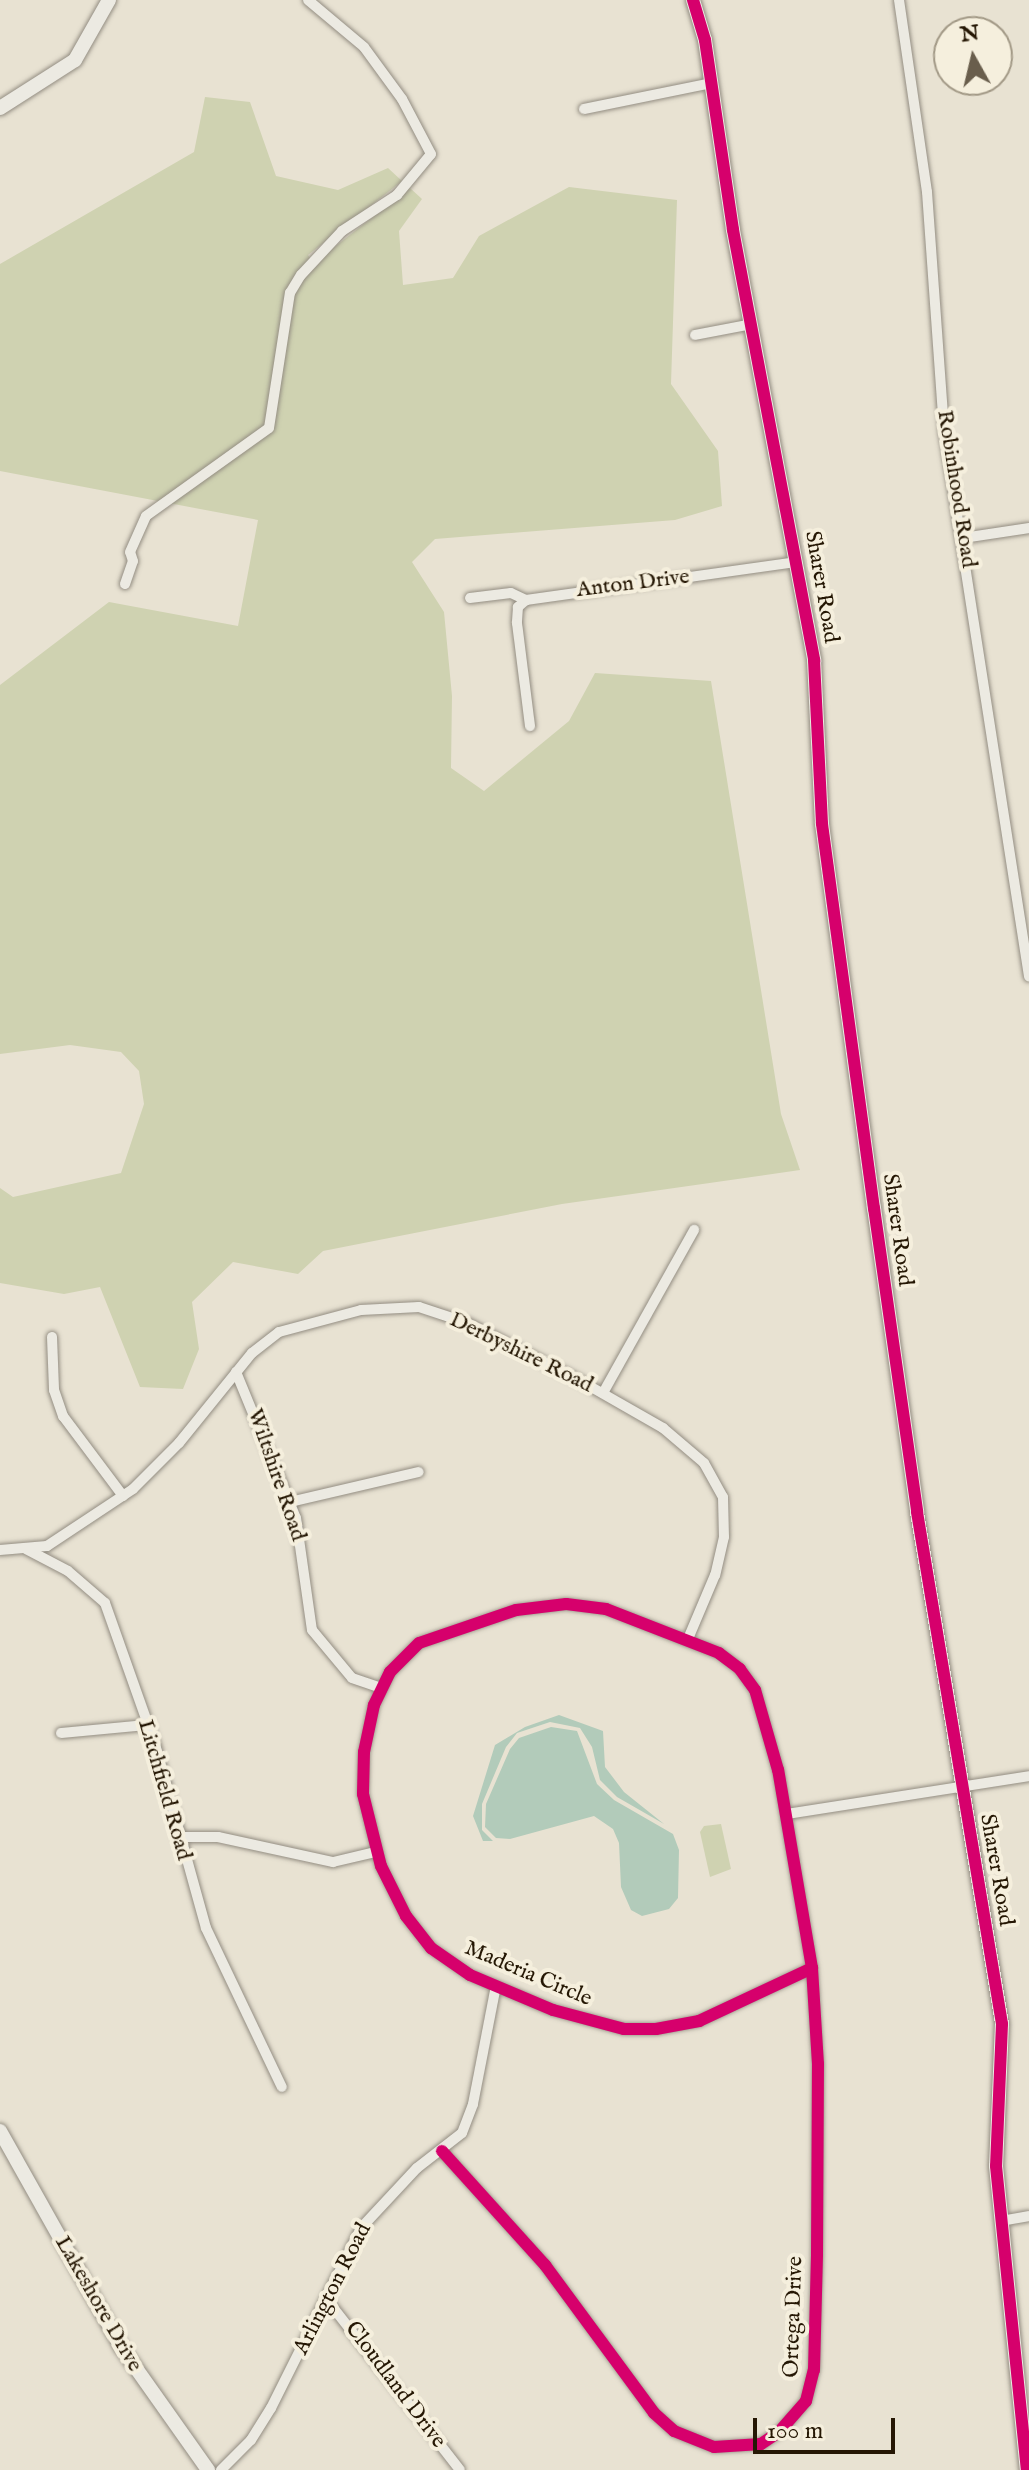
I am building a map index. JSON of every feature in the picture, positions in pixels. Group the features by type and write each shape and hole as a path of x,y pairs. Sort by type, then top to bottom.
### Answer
{"street":[{"path":"0,108 75,60 109,0"},
{"path":"125,584 133,561 130,552 146,516 269,428 290,293 301,275 342,231 397,195 431,154 402,99 364,47 308,0"},
{"name":"Sharer Road","path":"693,0 712,83 752,324 797,562 816,687 824,844 961,1787 1002,2024 1004,2073 996,2153 1027,2470"},
{"name":"Robinhood Road","path":"899,0 927,192 944,431 1029,976"},
{"path":"584,109 712,83"},
{"path":"695,335 752,324"},
{"path":"963,538 1029,528"},
{"name":"Anton Drive","path":"470,598 511,593 526,600 797,562"},
{"path":"526,600 518,607 517,623 530,726"},
{"path":"603,1393 694,1230"},
{"name":"Derbyshire Road","path":"26,1549 47,1546 123,1496 169,1454 236,1372 279,1332 361,1310 405,1305 467,1323 603,1393 663,1428 695,1453 723,1497 722,1552 688,1639"},
{"path":"52,1337 54,1390 63,1416 123,1496"},
{"name":"Wiltshire Road","path":"236,1372 290,1502 312,1630 352,1678 381,1688"},
{"path":"290,1502 419,1472"},
{"name":"Litchfield Road","path":"0,1550 26,1549 68,1571 105,1603 147,1725 206,1928 282,2087"},
{"name":"Maderia Circle","path":"787,1814 755,1690 733,1662 688,1639 606,1609 540,1605 466,1624 419,1643 400,1660 381,1688 367,1735 363,1776 375,1852 400,1905 431,1948 496,1986 581,2020 656,2029 710,2016 812,1968"},
{"path":"61,1733 147,1725"},
{"path":"787,1814 1029,1776"},
{"name":"Ortega Drive","path":"442,2151 545,2265 664,2424 714,2447 768,2440 806,2401 814,2370 818,2064 812,1968 787,1814"},
{"path":"179,1837 218,1837 315,1860 348,1860 375,1852"},
{"name":"Arlington Road","path":"221,2470 251,2440 328,2301 370,2216 442,2151 468,2122 496,1986"},
{"name":"Lakeshore Drive","path":"0,2131 121,2347 208,2470"},
{"path":"1001,2221 1029,2216"},
{"name":"Cloudland Drive","path":"328,2301 460,2470"}],"shaded area":[{"path":"205,97 250,102 276,176 338,190 388,168 402,181 308,255 314,263 410,188 422,199 399,231 403,285 453,278 479,236 569,187 677,200 671,384 718,451 722,506 675,520 435,539 412,562 444,612 452,696 451,768 484,791 569,721 595,673 711,681 781,1114 800,1170 562,1204 323,1251 298,1274 233,1262 192,1302 199,1349 183,1389 140,1387 100,1287 64,1294 0,1283 0,1188 13,1197 121,1173 144,1104 139,1071 121,1052 70,1045 0,1054 0,685 109,602 238,626 258,520 0,471 0,264 194,152"},
{"path":"559,1715 603,1731 605,1767 624,1792 664,1824 617,1797 600,1780 592,1747 580,1728 550,1722 517,1733 506,1747 482,1804 482,1830 493,1841 483,1841 473,1816 495,1745 525,1727"},
{"path":"551,1727 577,1731 597,1784 614,1800 673,1834 679,1850 678,1898 669,1909 642,1916 631,1910 621,1887 619,1843 613,1829 594,1816 510,1839 496,1838 485,1827 486,1804 510,1749 519,1738"},
{"path":"721,1824 731,1869 710,1877 700,1832 704,1826"}],"cycle path":[{"path":"693,0 705,40 733,230 814,660 822,824 874,1208 917,1512 1002,2024 996,2166 1027,2470"},
{"path":"442,2151 545,2265 654,2413 674,2431 714,2447 761,2444 779,2432 806,2401 814,2370 817,2254 818,2064 812,1968 778,1770 755,1690 740,1669 719,1653 606,1609 566,1604 516,1610 419,1643 390,1672 374,1705 364,1752 363,1794 381,1866 406,1916 431,1948 470,1975 553,2010 624,2029 656,2029 699,2021 812,1968"}]}
